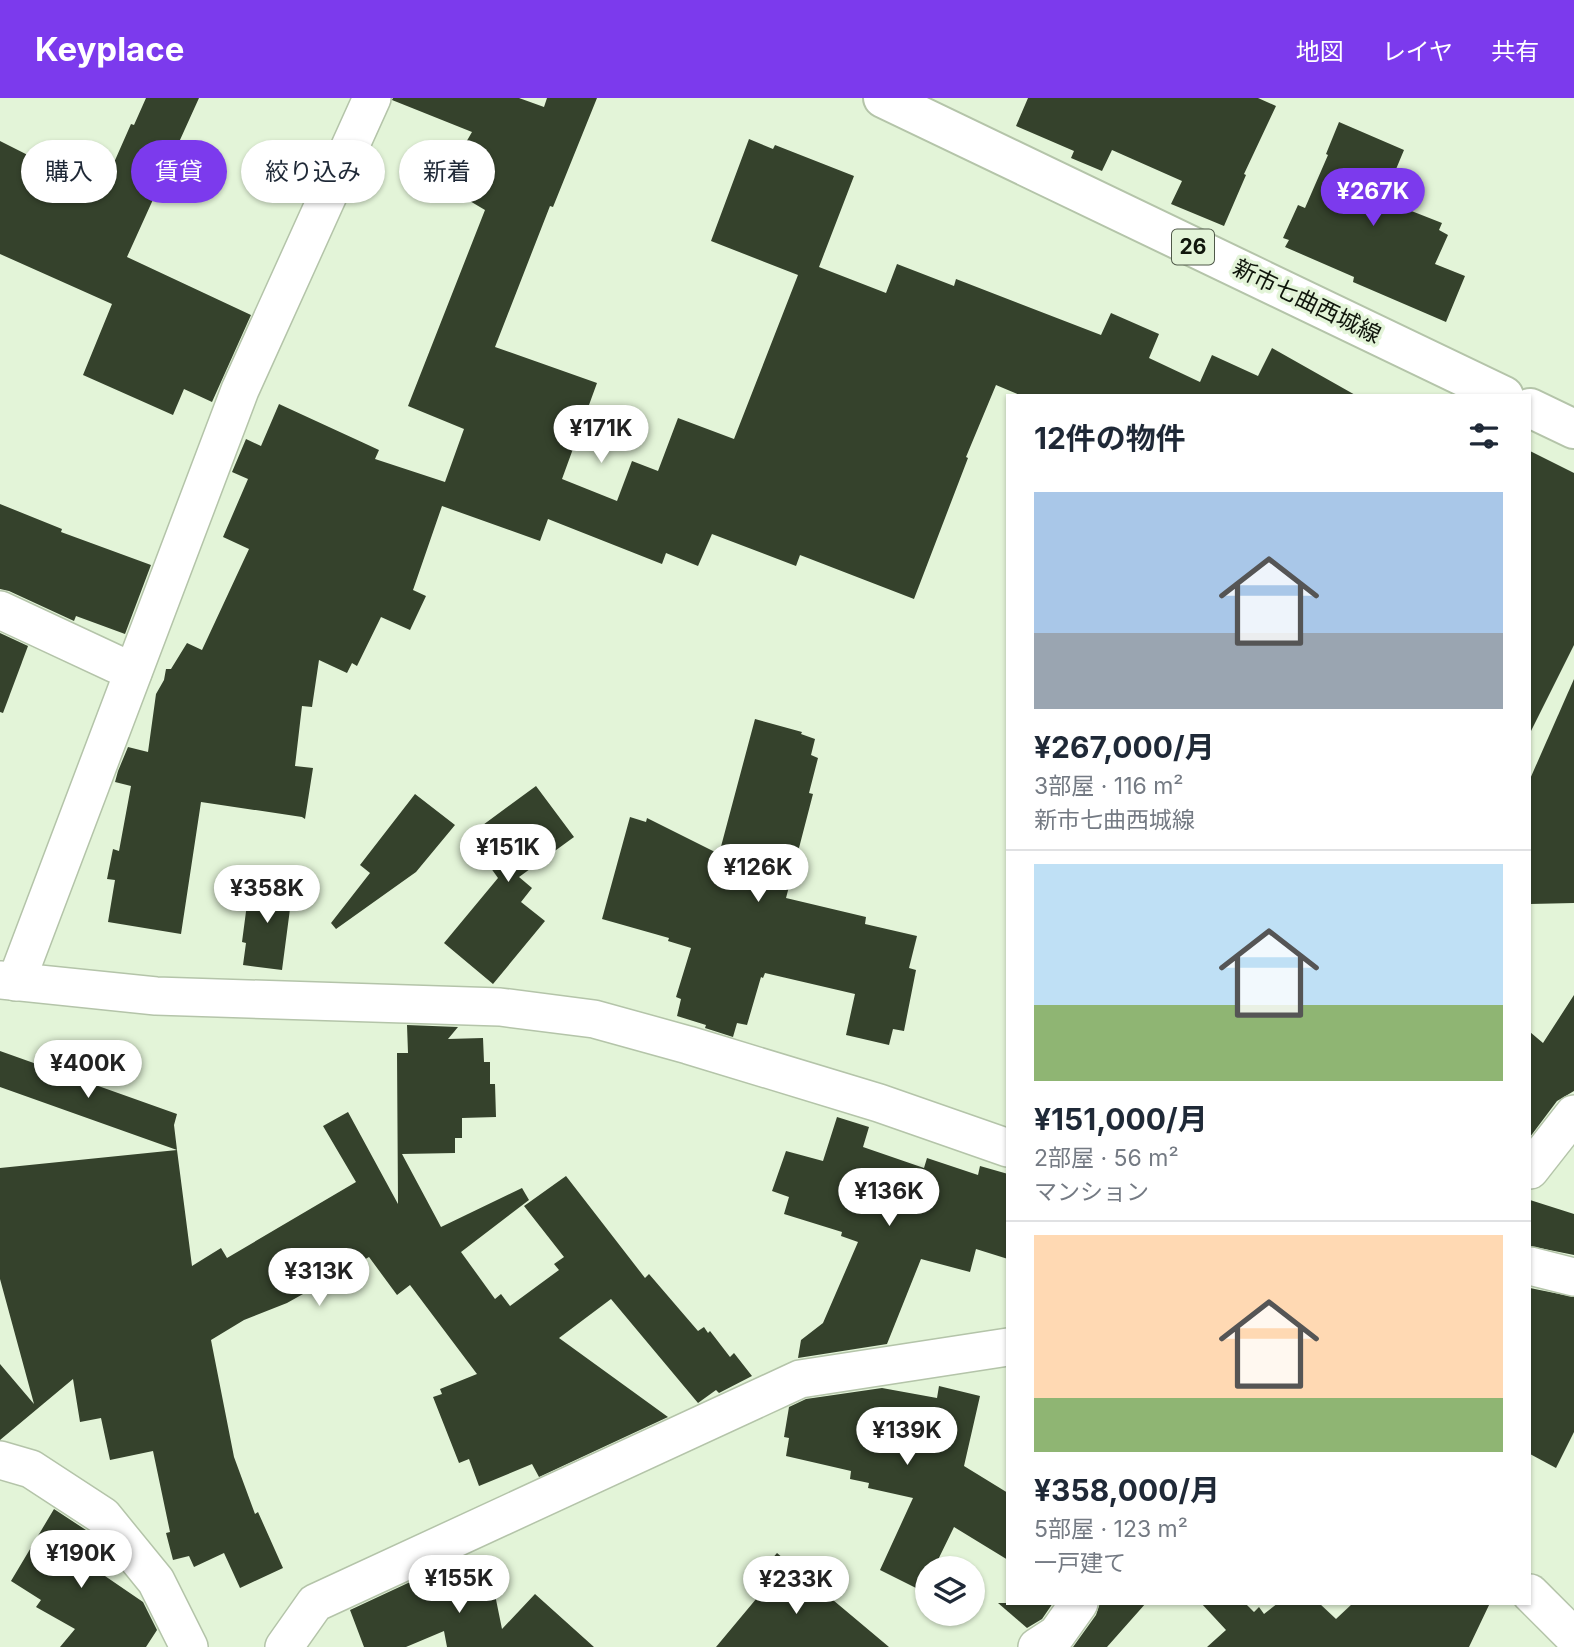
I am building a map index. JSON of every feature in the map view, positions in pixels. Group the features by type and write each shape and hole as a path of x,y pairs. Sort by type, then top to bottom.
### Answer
{"main road":[{"name":"新市七曲西城線","path":"883,98 1500,394"},
{"path":"1531,408 1574,429"}],"street":[{"path":"372,98 240,390 133,672 8,981 156,996 500,1007 594,1019 879,1103 1006,1147"},
{"path":"0,610 133,672"},
{"path":"1531,1169 1574,1114"},
{"path":"1531,1266 1574,1277"},
{"path":"284,1647 315,1603 800,1379 1006,1347"},
{"path":"0,1460 31,1469 103,1516 156,1581 189,1647"},
{"path":"1531,1594 1574,1637"},
{"path":"1037,1647 1057,1634 1078,1605"}],"building":[{"path":"146,98 199,98 180,140 131,140 131,203 151,203 127,257 251,315 212,402 184,389 173,415 83,375 112,304 0,254 0,141 21,152 21,203 117,203 117,156 131,124 134,125"},
{"path":"519,98 544,107 547,98 597,98 553,207 550,206 495,347 597,383 562,479 617,501 632,461 658,471 678,418 734,439 798,275 711,241 749,139 773,149 775,145 854,176 819,267 886,293 897,264 954,286 956,279 1101,335 1111,313 1159,334 1149,358 1200,382 1212,355 1258,376 1272,348 1353,394 1017,394 996,385 966,457 968,458 914,599 800,555 796,566 712,534 698,566 666,553 662,564 548,519 540,541 442,506 413,590 426,596 410,630 381,617 357,666 352,663 347,673 319,660 312,707 302,706 295,766 313,768 305,819 201,802 181,934 108,922 115,880 107,879 113,849 119,851 131,786 115,782 118,771 128,747 148,752 156,694 164,680 166,669 171,669 187,643 202,650 249,549 223,537 248,479 232,472 246,439 261,446 279,404 379,450 375,459 445,482 464,429 408,406 485,210 473,203 495,203 495,140 467,140 472,132 392,100"},
{"path":"1028,98 1258,98 1276,106 1244,174 1246,175 1224,226 1171,204 1182,181 1112,150 1102,171 1071,158 1074,151 1016,126"},
{"path":"1339,122 1404,150 1384,198 1442,223 1439,230 1448,235 1435,264 1465,276 1446,322 1353,282 1354,277 1285,247 1289,240 1283,238 1298,205 1305,208"},
{"path":"1531,452 1574,473 1574,645 1531,731"},
{"path":"0,504 62,529 61,532 151,565 125,634 76,616 74,621 0,589"},
{"path":"0,633 28,646 3,713 0,712"},
{"path":"1574,679 1574,903 1531,904 1531,777"},
{"path":"755,719 802,732 801,734 815,739 811,755 818,758 809,793 813,794 786,898 866,917 865,924 917,936 909,968 916,970 904,1031 893,1029 889,1045 846,1035 855,994 765,973 763,978 761,977 747,1025 737,1023 733,1037 677,1016 681,999 676,997 691,948 668,941 669,938 602,919 630,817 646,822 647,818 719,854"},
{"path":"536,786 574,837 519,877 532,888 521,902 545,921 493,984 444,943 498,878 468,836"},
{"path":"415,794 455,825 416,872 336,929 331,923 370,873 360,865"},
{"path":"250,881 293,886 282,970 243,965 246,943 242,942"},
{"path":"1574,995 1574,1091 1557,1101 1531,1136 1531,1033 1543,1043"},
{"path":"407,1025 458,1027 448,1039 483,1038 484,1062 490,1062 490,1084 495,1084 496,1117 462,1118 462,1138 455,1138 455,1153 402,1154 441,1227 522,1188 529,1200 461,1252 495,1299 501,1294 510,1306 559,1270 554,1264 564,1257 524,1206 566,1176 645,1278 649,1274 698,1331 704,1327 708,1333 710,1331 730,1357 734,1353 752,1376 719,1393 716,1390 698,1403 611,1299 559,1338 668,1417 539,1477 532,1464 479,1486 469,1459 459,1463 433,1397 442,1394 440,1389 477,1374 410,1285 397,1295 369,1257 287,1303 244,1320 211,1340 234,1457 255,1514 258,1512 283,1568 240,1588 224,1553 194,1567 189,1556 173,1560 166,1533 170,1532 153,1451 110,1460 101,1418 80,1422 73,1379 0,1440 0,1364 34,1404 0,1279 0,1168 177,1150 192,1266 221,1248 227,1258 356,1182 323,1126 348,1112 398,1204 397,1053 408,1053"},
{"path":"0,1051 177,1114 174,1125 177,1150 0,1087"},
{"path":"837,1117 869,1127 863,1147 924,1168 927,1158 978,1175 980,1166 1006,1173 1006,1258 976,1249 970,1272 921,1259 887,1344 798,1358 801,1340 823,1323 858,1242 841,1236 842,1232 784,1214 789,1197 772,1191 786,1151 823,1161"},
{"path":"1531,1200 1574,1214 1574,1255 1531,1246"},
{"path":"1531,1288 1574,1297 1574,1432 1556,1468 1531,1455"},
{"path":"939,1386 980,1396 964,1466 1006,1492 1006,1559 954,1527 940,1556 915,1556 915,1588 880,1570 913,1498 868,1488 869,1483 850,1479 851,1471 786,1456 789,1438 784,1437 789,1407 806,1399 882,1388 937,1398"},
{"path":"54,1509 89,1532 95,1539 87,1551 92,1555 86,1563 143,1602 157,1630 146,1647 60,1647 75,1629 36,1607 41,1600 11,1581"},
{"path":"777,1553 889,1647 716,1647 766,1587 755,1578"},
{"path":"481,1555 485,1576 491,1575 502,1629 535,1594 594,1647 447,1647 444,1631 406,1647 364,1647 350,1610 423,1576"},
{"path":"998,1603 1052,1605 1042,1619 1027,1628"},
{"path":"1099,1605 1144,1605 1107,1647 1073,1647 1096,1615"},
{"path":"1203,1605 1247,1605 1254,1612 1259,1607 1264,1614 1275,1605 1321,1605 1336,1619 1351,1605 1489,1605 1469,1647 1207,1647 1226,1630"}]}
